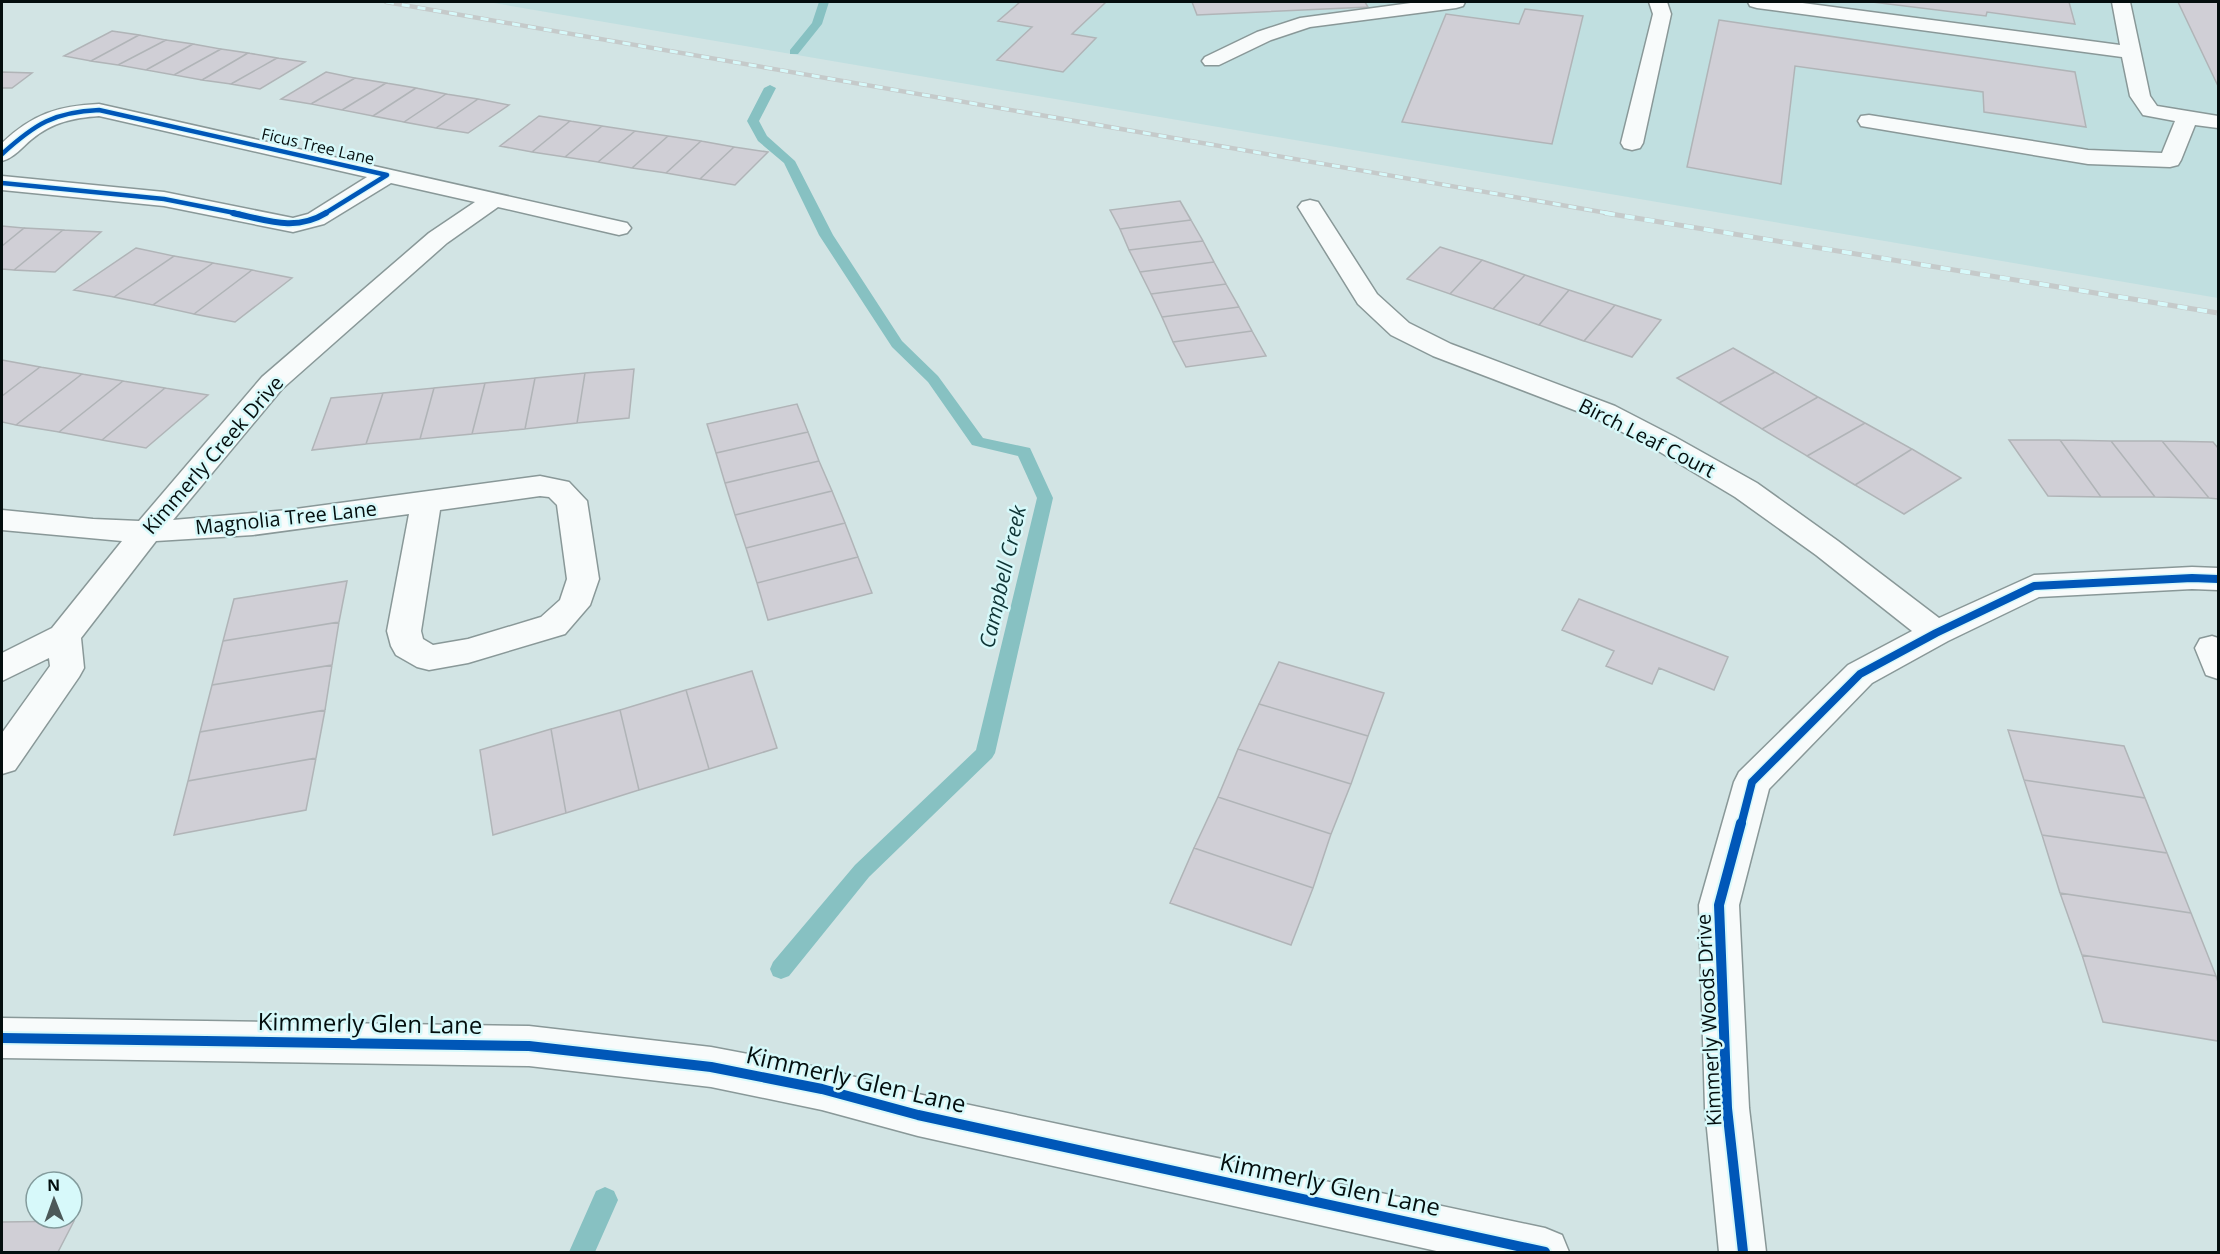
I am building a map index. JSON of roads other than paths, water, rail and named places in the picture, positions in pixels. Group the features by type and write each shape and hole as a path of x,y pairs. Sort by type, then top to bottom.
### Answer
{"street":[{"path":"1212,61 1264,36 1307,22 1456,2"},
{"path":"1632,142 1662,14 1658,2"},
{"path":"1757,2 2131,52"},
{"path":"2121,2 2140,96 2150,111 2218,122"},
{"name":"Ficus Tree Lane","path":"2,154 31,127 47,117 75,111 99,110 619,228"},
{"path":"1869,121 2088,157 2170,160 2188,117"},
{"name":"Ficus Tree Lane","path":"2,183 164,199 293,225 316,219 387,175"},
{"name":"Kimmerly Creek Drive","path":"2,668 64,636 147,531 272,382 438,238 492,201"},
{"name":"Birch Leaf Court","path":"1310,207 1367,299 1401,329 1442,350 1605,412 1665,443 1755,496 1827,548 1936,633"},
{"name":"Magnolia Tree Lane","path":"2,520 147,531 215,527 530,487 558,489 572,501 583,579 574,605 553,626 468,651 429,658 408,646 404,631 426,502"},
{"name":"Kimmerly Woods Drive","path":"1743,1252 1727,1107 1719,905 1752,782 1860,674 1936,633 2034,586 2192,578 2218,579"},
{"path":"2,760 67,668 64,636"},
{"name":"Kimmerly Glen Lane","path":"2,1038 529,1046 711,1067 822,1089 918,1115 1545,1252"}],"waterway":[{"name":"Campbell Creek","path":"794,52 817,24 824,2"},
{"name":"Campbell Creek","path":"770,88 753,121 762,138 789,161 826,235 897,344 933,379 978,442 1024,452 1045,498 985,753 862,871 781,969"},
{"name":"Campbell Creek","path":"582,1252 605,1200"}],"railway":[{"path":"386,2 1613,214"},
{"path":"1605,213 2218,313"}]}
